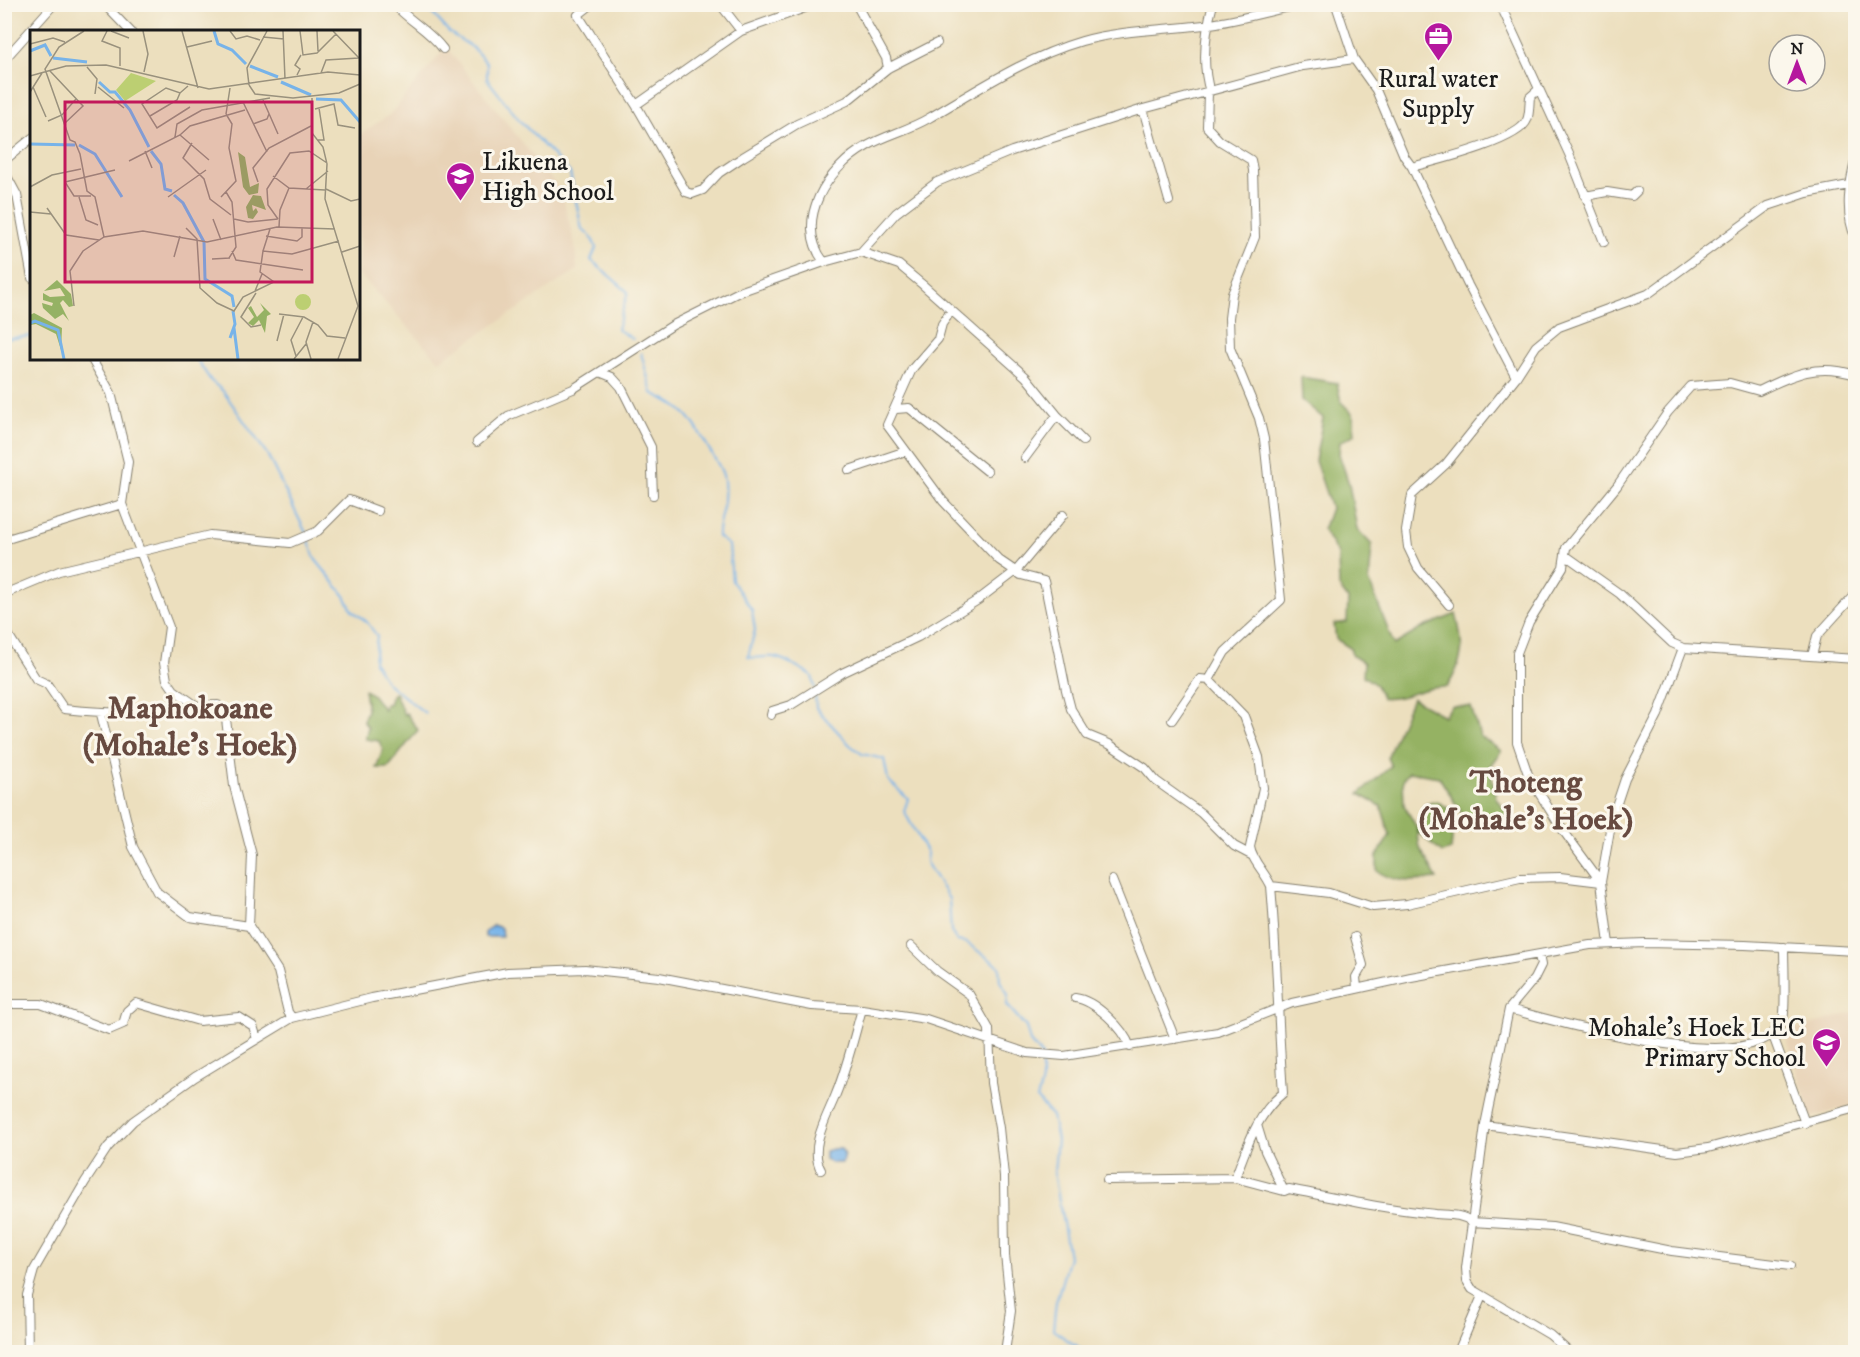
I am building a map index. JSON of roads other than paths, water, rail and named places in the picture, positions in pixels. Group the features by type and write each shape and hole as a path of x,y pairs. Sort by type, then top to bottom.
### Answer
{"street":[{"path":"31,30 54,4"},
{"path":"104,4 129,30"},
{"path":"394,4 401,14 431,34 443,49"},
{"path":"592,4 578,15 636,105 686,192 692,194 703,190 719,173 797,124 847,101 888,68 936,43"},
{"path":"720,4 741,31"},
{"path":"636,105 741,31 816,4"},
{"path":"856,4 886,58 888,68"},
{"path":"1209,680 1225,652 1281,600 1264,439 1230,348 1228,318 1232,294 1255,237 1253,170 1251,160 1220,141 1207,127 1209,92 1204,72 1207,24 1213,4"},
{"path":"824,262 811,238 810,224 817,201 842,165 867,146 911,129 1028,60 1083,41 1110,35 1207,24 1302,4"},
{"path":"1317,4 1337,5 1354,59 1387,112 1404,156 1412,166 1468,285 1516,377"},
{"path":"1500,4 1604,242"},
{"path":"4,60 30,31"},
{"path":"477,442 508,416 573,389 602,373 673,325 739,292 824,262 861,252 896,213 937,183 1012,151 1143,109 1303,66 1354,59"},
{"path":"1412,166 1456,156 1519,130 1527,121 1530,97 1538,90"},
{"path":"1143,109 1169,201"},
{"path":"4,161 30,140"},
{"path":"1856,158 1849,184 1850,214 1856,239"},
{"path":"4,171 16,195 30,268"},
{"path":"1449,605 1418,568 1408,547 1406,531 1412,495 1446,464 1516,377 1536,346 1559,327 1648,294 1768,206 1807,193 1849,184"},
{"path":"1585,196 1607,192 1632,196 1637,191"},
{"path":"861,252 899,265 1026,377 1056,415 1083,441"},
{"path":"951,311 942,324 938,339 912,369 888,425 943,501 999,560 1016,571 1044,581 1049,595 1052,629 1071,708 1087,735 1109,744 1145,768 1156,781 1201,813 1234,846 1251,855 1265,871 1271,886 1280,1008 1278,1037 1283,1093 1268,1105 1235,1178"},
{"path":"92,360 111,393 128,462 122,504 169,627 164,663 167,680 174,690 197,706"},
{"path":"1601,882 1562,829 1529,777 1517,742 1517,653 1529,622 1563,567 1566,548 1617,486 1668,412 1690,386 1730,383 1759,391 1790,376 1817,369 1835,369 1856,375"},
{"path":"602,373 612,377 621,387 651,447 653,495"},
{"path":"896,409 909,408 918,414 987,471"},
{"path":"1025,458 1056,415"},
{"path":"849,470 906,451"},
{"path":"4,594 58,572 140,550 210,535 290,543 318,531 349,500 378,511"},
{"path":"4,540 122,504"},
{"path":"771,715 772,711 791,705 842,673 940,624 1016,571 1063,515"},
{"path":"1565,555 1620,594 1672,643 1683,648 1856,659"},
{"path":"1812,656 1816,636 1856,593"},
{"path":"4,625 36,678 46,684 64,709 101,714 111,711 155,712 218,705 226,719 234,786 252,855 249,926 278,971 288,1012 292,1018"},
{"path":"1609,944 1601,882 1612,818 1625,779 1658,715 1683,648"},
{"path":"1172,720 1200,679 1209,680 1244,716 1259,757 1263,788 1252,830 1251,855"},
{"path":"101,714 133,847 157,892 190,917 249,926"},
{"path":"1271,886 1329,893 1373,907 1407,904 1520,878 1560,877 1601,882"},
{"path":"1112,880 1175,1039"},
{"path":"1355,937 1363,965 1356,977 1357,988"},
{"path":"28,1353 27,1295 34,1270 108,1148 132,1121 195,1077 292,1018 372,998 508,972 562,968 659,977 812,1006 862,1009 926,1018 1042,1056 1101,1052 1218,1032 1280,1008 1357,988 1457,968 1609,944 1785,947 1856,951"},
{"path":"911,946 937,971 969,994 989,1029 991,1083 1003,1168 1005,1255 1011,1311 1005,1353"},
{"path":"1509,1009 1665,1046 1720,1049 1748,1046 1772,1033 1783,1020 1785,947"},
{"path":"1539,955 1541,965 1534,979 1509,1009 1485,1125 1467,1281 1472,1289 1482,1296 1550,1335 1569,1353"},
{"path":"4,994 6,1004 41,1004 109,1030 123,1024 127,1011 136,1003 200,1021 239,1017 253,1026 257,1039"},
{"path":"1075,998 1086,999 1120,1027 1130,1047"},
{"path":"821,1170 819,1142 822,1128 836,1095 862,1009"},
{"path":"1772,1033 1805,1123"},
{"path":"1485,1125 1677,1152 1708,1148 1856,1108"},
{"path":"1257,1125 1265,1151 1284,1191"},
{"path":"1107,1180 1235,1178 1284,1191 1289,1189 1348,1202 1410,1212 1463,1216 1472,1222 1552,1227 1672,1251 1790,1266"},
{"path":"1458,1353 1482,1296"}],"water":[{"path":"493,925 501,928 502,937 485,937 485,932"},
{"path":"841,1149 844,1153 842,1163 831,1163 825,1159 825,1151"}],"waterway":[{"path":"424,4 450,33 472,47 487,63 487,79 521,122 570,173 582,230 591,236 596,248 591,260 628,292 617,329 633,339"},
{"path":"4,339 30,336"},
{"path":"641,353 652,393 681,409 687,415 722,473 724,500 718,537 729,545 732,581 752,610 755,630 748,657 773,657 788,662 812,676 815,688"},
{"path":"197,360 211,381 223,391 267,454 306,533"},
{"path":"308,538 315,559 345,596 352,610 367,622 377,636 374,662 387,683 425,713"},
{"path":"815,694 816,708 850,745 862,754 884,759 888,780 908,799 904,811 927,853 926,862 949,899 951,932 957,941 967,943 999,966 1000,981 1008,994 1007,1005 1026,1027 1030,1042 1042,1056 1042,1081 1037,1099 1052,1116 1057,1140 1054,1172 1069,1257 1056,1302 1053,1330 1085,1352"}],"place":[{"name":"Rural water Supply","path":"1438,62"},
{"name":"Likuena High School","path":"461,202"},
{"name":"Mohale's Hoek LEC Primary School","path":"1826,1068"}],"district":[{"name":"Maphokoane (Mohale's Hoek)","path":"190,726"},
{"name":"Thoteng (Mohale's Hoek)","path":"1526,800"}]}
